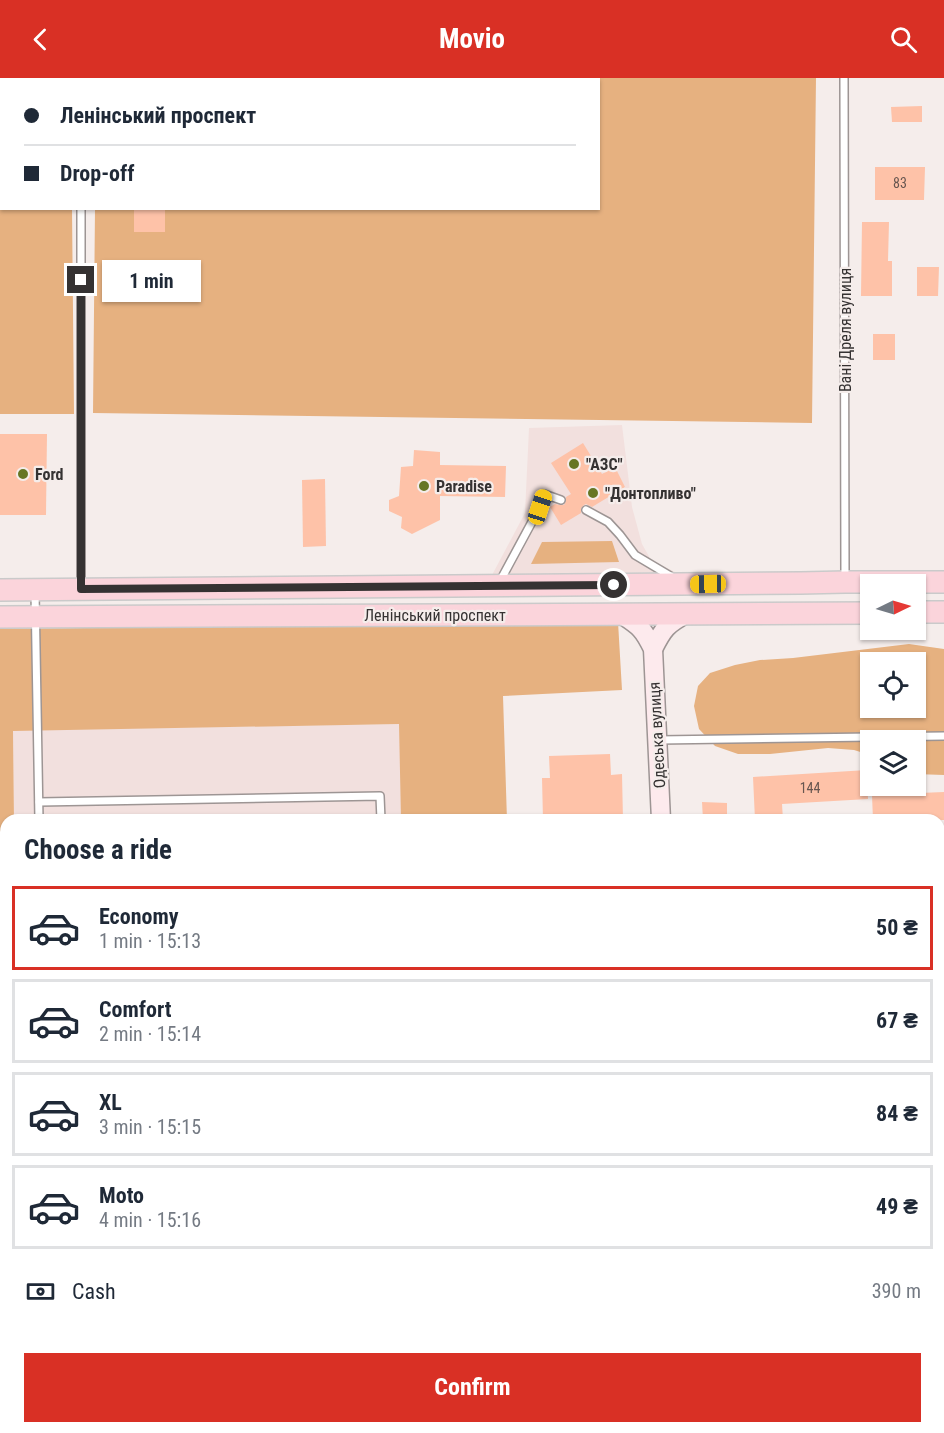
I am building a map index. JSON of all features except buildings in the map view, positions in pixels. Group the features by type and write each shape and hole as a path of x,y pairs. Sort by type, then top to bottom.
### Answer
{"main road":[{"name":"Ленінський проспект","path":"0,590 944,582"},
{"path":"801,583 802,613"},
{"path":"926,612 944,612"},
{"name":"Ленінський проспект","path":"0,617 860,613"}],"street":[{"path":"621,614 639,626 653,649"},
{"path":"653,649 660,634 670,623 686,614"},
{"name":"Одеська вулиця","path":"653,649 661,814"}],"lane":[{"name":"Вані Дреля вулиця","path":"844,78 845,582"},
{"path":"81,210 81,589"},
{"path":"497,586 540,507 544,494 561,500"},
{"path":"586,510 608,522 635,555 685,584"},
{"path":"35,590 39,814"},
{"path":"657,740 944,736"},
{"path":"39,802 380,796 381,814"}],"shaded area":[{"path":"600,78 816,78 812,423 93,413 95,210 600,210"},
{"path":"0,210 72,210 74,414 0,414"},
{"path":"622,425 632,507 642,544 651,560 675,572 492,575 525,513 529,428"},
{"path":"612,541 619,562 531,564 542,542"},
{"path":"618,622 622,690 503,696 507,814 401,814 399,724 13,731 14,814 0,814 0,629"},
{"path":"909,644 944,649 944,775 926,774 926,730 860,730 860,752 828,748 770,754 738,754 715,746 699,729 694,706 698,686 710,673 760,660"},
{"path":"400,724 401,814 14,814 13,730"}],"place":[{"name":"\"АЗС\"","path":"574,464"},
{"name":"Ford","path":"23,474"},
{"name":"Paradise","path":"424,486"},
{"name":"\"Донтопливо\"","path":"593,493"}],"route":[{"path":"81,280 81,589 614,585"}]}
